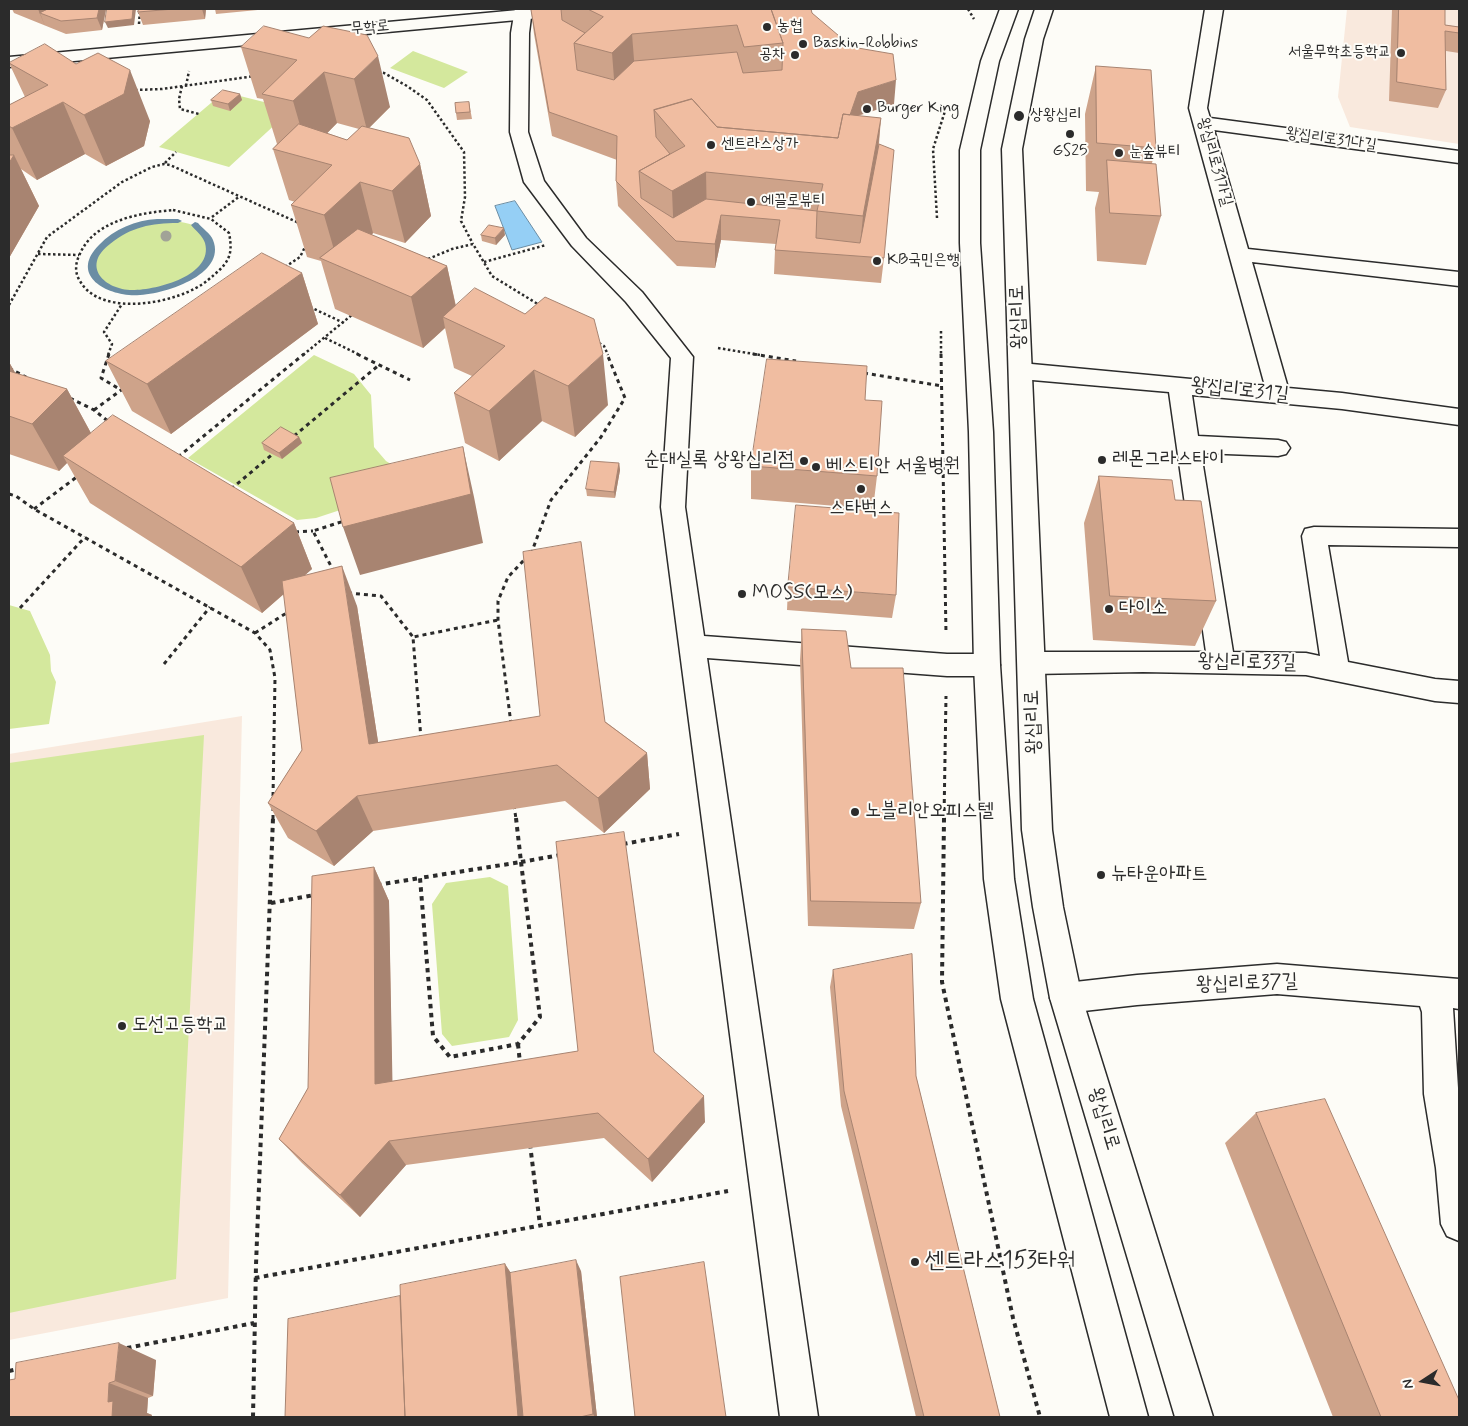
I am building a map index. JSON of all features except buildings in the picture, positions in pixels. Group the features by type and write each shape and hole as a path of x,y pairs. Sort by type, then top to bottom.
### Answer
{"street":[{"name":"무학로","path":"9,62 523,11 582,9"},
{"path":"990,9 999,34"},
{"path":"1009,9 988,70 970,150 970,242 979,398 987,665 999,879 1018,999 1129,1417"},
{"name":"왕십리로","path":"1044,9 1034,39 1012,149 1038,830 1048,907 1066,998 1194,1417"},
{"name":"왕십리로31가길","path":"1214,9 1198,108 1279,395"},
{"path":"523,11 520,33 519,132 534,182 579,242 634,296 682,357 673,507 799,1417"},
{"path":"988,70 1026,75"},
{"name":"왕십리로31나길","path":"1203,123 1459,157"},
{"path":"1240,254 1459,279"},
{"name":"왕십리로31길","path":"1021,372 1342,401 1459,418"},
{"path":"1179,385 1221,662"},
{"path":"979,398 1022,401"},
{"path":"1188,444 1278,448"},
{"path":"1336,670 1314,536 1459,538"},
{"path":"691,646 947,665 987,665"},
{"name":"왕십리로33길","path":"1032,663 1142,660 1306,664 1435,690 1459,692"},
{"name":"왕십리로37길","path":"1066,998 1137,990 1277,979 1445,993"},
{"path":"1445,993 1438,1012 1441,1094 1456,1168 1459,1224"}],"path":[{"path":"968,9 974,17 972,23"},
{"path":"186,86 190,65"},
{"path":"377,72 384,73 427,100 464,152 465,197 461,221 492,276 548,310"},
{"path":"134,90 162,89 260,75"},
{"path":"182,86 179,99 180,109 199,114"},
{"path":"937,225 933,149 948,103"},
{"path":"9,305 47,237 122,182 152,167 164,164 176,152"},
{"path":"164,164 292,218 304,226"},
{"path":"211,218 240,196"},
{"path":"173,210 196,212 211,218 228,231 233,245 229,260 217,276 198,289 174,299 148,304 122,304 100,299 84,289 75,276 75,261 79,255 84,245 100,231 122,219 147,212 173,210"},
{"path":"285,268 300,257 307,242"},
{"path":"420,263 452,249 473,244"},
{"path":"484,262 550,244"},
{"path":"37,254 79,255"},
{"path":"121,390 101,378 112,344 104,332 122,304"},
{"path":"308,305 344,322"},
{"path":"171,463 357,311"},
{"path":"941,329 947,665 942,982 1013,1318 1040,1417"},
{"path":"325,338 410,380"},
{"path":"508,730 511,725 498,620 498,601 508,577 532,552 551,500 601,437 625,398 604,346 596,341"},
{"path":"718,348 796,361"},
{"path":"287,442 379,365"},
{"path":"9,368 28,378"},
{"path":"864,372 942,386"},
{"path":"94,410 129,384"},
{"path":"69,398 94,410 115,427"},
{"path":"225,494 280,448"},
{"path":"177,458 185,462"},
{"path":"34,509 82,474"},
{"path":"224,484 232,488"},
{"path":"9,494 16,496 34,509 254,633 270,650 275,678 271,903 255,1278 253,1417"},
{"path":"288,529 294,532 313,531 350,519"},
{"path":"313,531 338,580"},
{"path":"20,608 85,537"},
{"path":"345,592 381,596 413,637 422,743"},
{"path":"164,664 210,607"},
{"path":"254,633 288,612"},
{"path":"413,637 498,620"},
{"path":"420,878 432,1036 450,1057 518,1044 540,1017 514,803"},
{"path":"613,846 679,834"},
{"path":"374,886 566,854"},
{"path":"271,903 317,895"},
{"path":"518,1044 521,1073"},
{"path":"529,1140 540,1225"},
{"path":"255,1278 728,1191"},
{"path":"117,1350 254,1323"},
{"path":"9,1371 28,1367"}],"shaded area":[{"name":"서울무학초등학교","path":"1347,9 1459,9 1459,144 1350,127 1338,97"},
{"name":"도선고등학교","path":"242,716 228,1298 9,1340 9,754"}],"green space":[{"path":"413,51 468,72 444,88 390,68"},
{"path":"224,92 292,109 229,167 159,147"},
{"path":"159,221 193,225 206,233 211,245 210,252 205,264 199,270 176,284 147,292 117,291 105,286 95,277 92,271 92,261 97,250 104,242 120,231"},
{"path":"314,355 354,374 371,395 374,447 386,461 422,483 316,518 297,520 188,458"},
{"path":"9,605 30,611 50,655 51,671 56,682 49,724 9,729"},
{"name":"도선고등학교","path":"204,735 176,1279 9,1313 9,763"},
{"path":"490,877 508,886 518,1020 509,1037 452,1046 442,1034 432,904 446,883"}],"water":[{"path":"515,201 542,242 512,250 495,206"}],"waterway":[{"path":"178,221 142,223 114,236 96,253 91,263 92,272 99,281 113,289 129,292 149,291 170,286 189,278 203,267 211,254 209,240 195,225"}],"place":[{"name":"농협","path":"767,27"},
{"name":"Baskin-Robbins","path":"803,44"},
{"name":"서울무학초등학교","path":"1401,53"},
{"name":"공차","path":"795,55"},
{"name":"Burger King","path":"867,109"},
{"name":"상왕십리","path":"1019,116"},
{"name":"GS25","path":"1070,134"},
{"name":"센트라스상가","path":"711,145"},
{"name":"눈숲뷰티","path":"1119,153"},
{"name":"에끌로뷰티","path":"751,202"},
{"name":"KB국민은행","path":"877,261"},
{"name":"레몬그라스타이","path":"1102,460"},
{"name":"순대실록 상왕십리점","path":"804,461"},
{"name":"베스티안 서울병원","path":"816,467"},
{"name":"스타벅스","path":"861,489"},
{"name":"MOSS(모스)","path":"742,594"},
{"name":"다이소","path":"1109,609"},
{"name":"노블리안오피스텔","path":"855,812"},
{"name":"뉴타운아파트","path":"1101,875"},
{"name":"도선고등학교","path":"122,1026"},
{"name":"센트라스153타워","path":"915,1262"}]}
